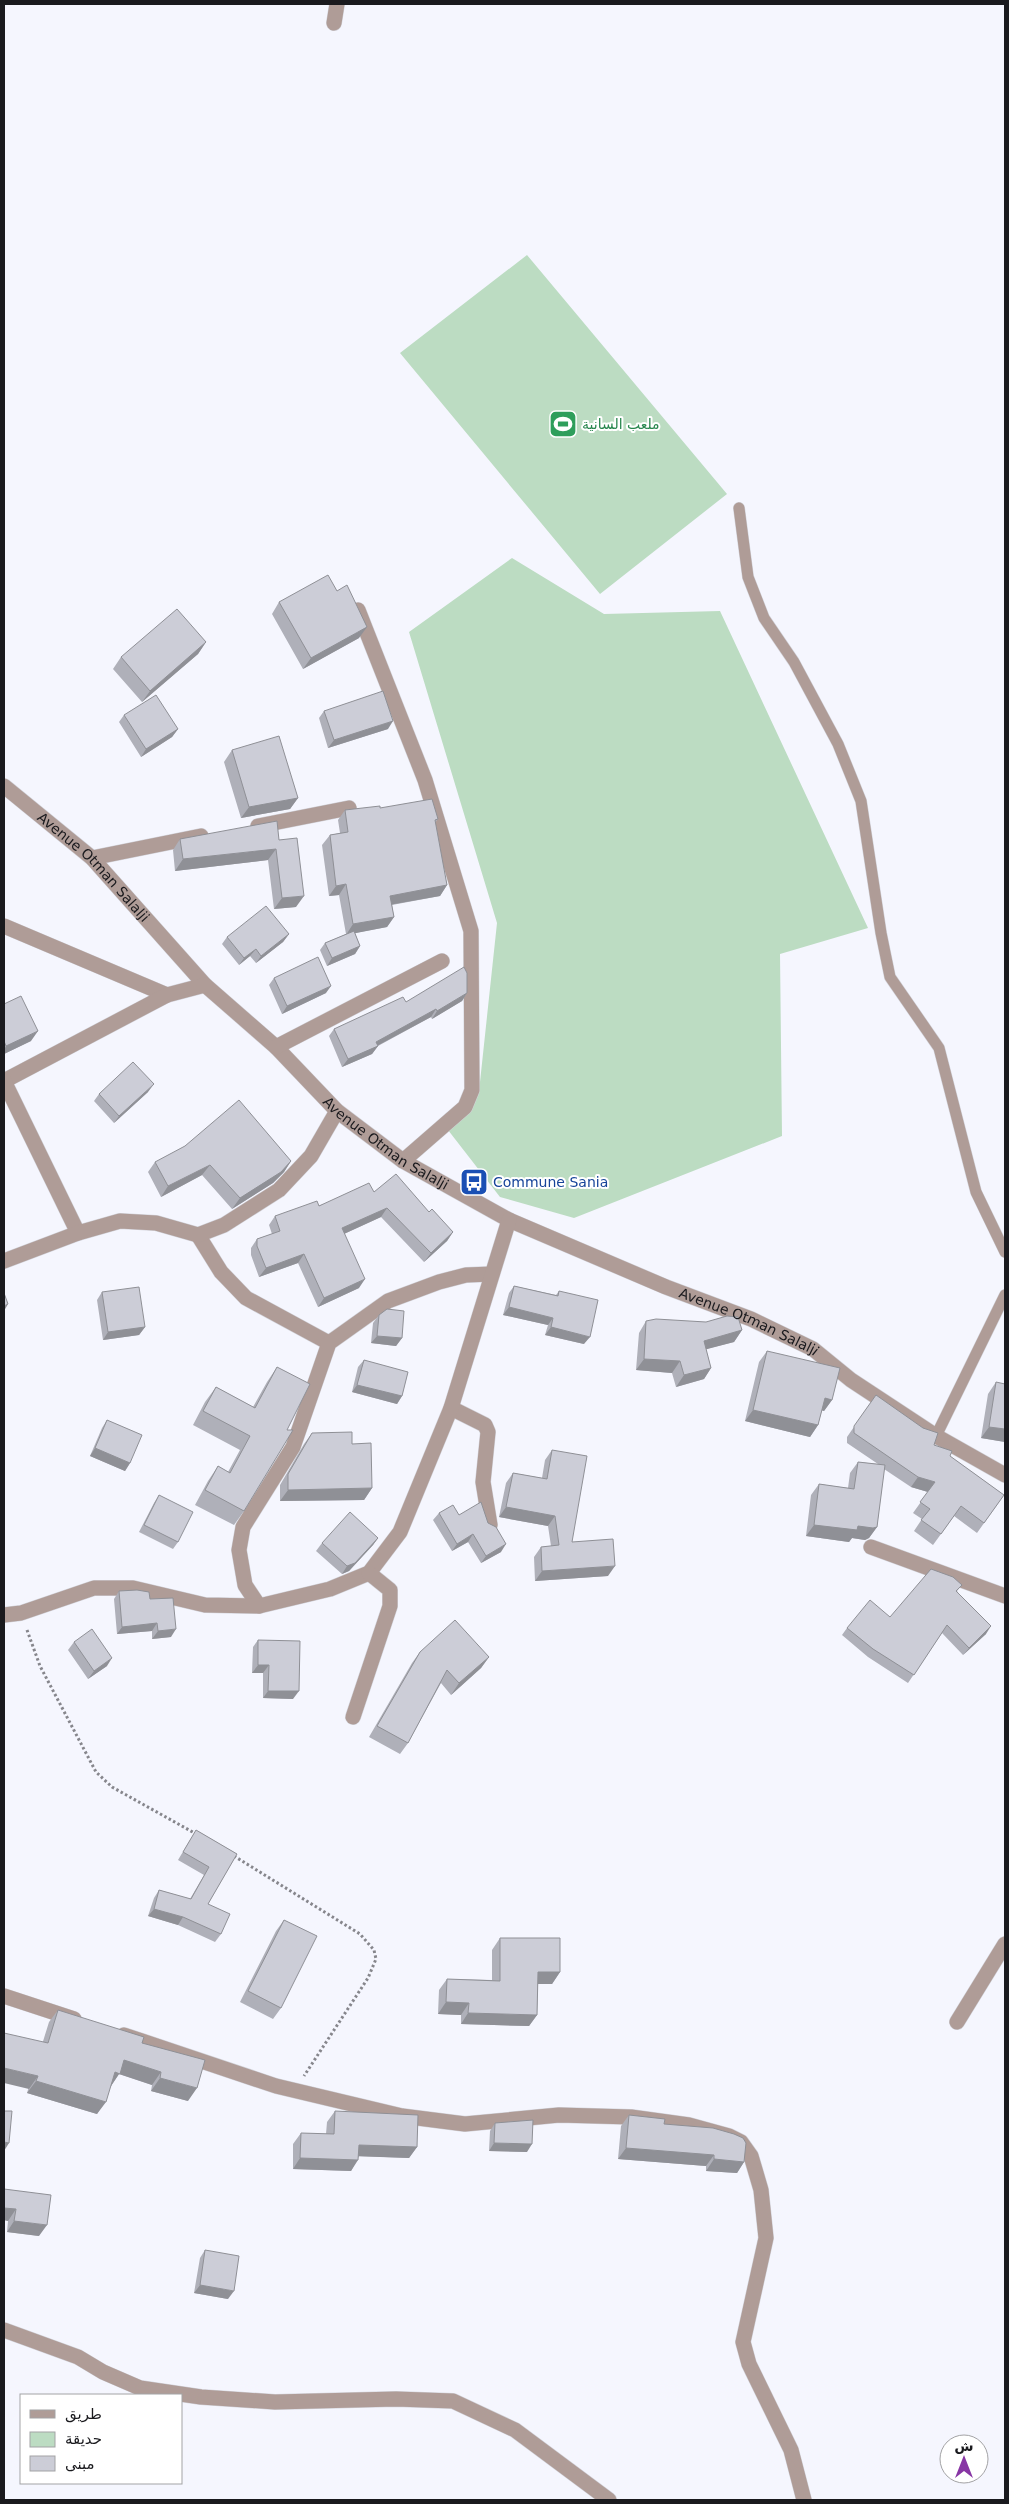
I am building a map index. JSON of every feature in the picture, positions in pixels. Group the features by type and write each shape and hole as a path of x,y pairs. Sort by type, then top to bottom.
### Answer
{"street":[{"path":"334,23 337,4"},
{"path":"358,609 425,780 471,931 472,1090 465,1107 403,1161"},
{"name":"Avenue Otman Salalji","path":"4,786 92,858 205,985 276,1047 338,1111 403,1161 509,1220 666,1287 751,1319 804,1345 852,1380 936,1436 1005,1475"},
{"path":"244,828 349,808"},
{"path":"92,858 217,833"},
{"path":"4,926 168,995"},
{"path":"276,1047 442,961"},
{"path":"78,1233 4,1081 168,995 205,985"},
{"path":"4,1261 78,1233 120,1221 156,1223 198,1235 224,1226 279,1190 311,1156 338,1111"},
{"path":"4,1615 21,1613 94,1588 133,1588 205,1605 259,1606 330,1589 369,1573 400,1532 451,1408 509,1220"},
{"path":"198,1235 221,1272 246,1298 329,1343"},
{"path":"259,1606 245,1586 239,1550 243,1527 292,1447 329,1343 388,1301 466,1275 492,1274"},
{"path":"451,1408 485,1425 488,1432 483,1482 490,1525"},
{"path":"871,1548 1005,1596"},
{"path":"353,1717 390,1606 390,1590 369,1573"},
{"path":"957,2022 1005,1944"},
{"path":"4,1996 85,2022"},
{"path":"112,2031 294,2091 402,2116 465,2124 559,2115 631,2118 689,2125 729,2136 741,2142 751,2156 761,2190 766,2238 743,2342 749,2364 791,2450 804,2500"},
{"path":"4,2330 78,2357 104,2372 140,2388 181,2394"},
{"path":"182,2394 275,2402 396,2399 453,2401 515,2430 609,2500"}],"lane":[{"path":"739,508 748,577 764,618 794,662 838,744 861,801 881,933 890,977 915,1009 939,1048 976,1192 1005,1252"},
{"path":"936,1436 1005,1295"}],"path":[{"path":"21,1613 40,1666 96,1772 112,1787 202,1837"},
{"path":"233,1856 360,1934 374,1950 376,1959 368,1978 294,2091"}],"green space":[{"name":"ملعب السانية","path":"527,255 727,494 600,594 400,353"},
{"path":"512,558 604,614 720,611 868,928 780,954 782,1136 574,1218 500,1197 448,1130 480,1082 497,923 409,632"}],"building":[{"path":"328,575 337,591 347,585 367,627 311,658 279,602"},
{"path":"177,609 206,642 150,691 121,657"},
{"path":"383,691 393,721 334,740 324,711"},
{"path":"156,695 178,729 146,749 124,715"},
{"path":"279,736 298,798 249,807 232,750"},
{"path":"432,799 438,819 435,820 447,885 390,896 394,917 353,924 346,884 336,886 330,835 348,832 345,810 380,806 380,808"},
{"path":"277,821 279,840 297,838 304,896 282,898 276,849 183,859 180,839"},
{"path":"266,906 289,934 261,956 256,949 244,958 227,937"},
{"path":"354,931 360,946 332,958 325,943"},
{"path":"318,957 331,986 287,1006 274,978"},
{"path":"464,967 467,973 467,993 437,1011 436,1009 376,1042 378,1046 348,1059 334,1029 403,997 406,1002"},
{"path":"21,996 38,1031 6,1046 4,1041 4,1004"},
{"path":"133,1062 154,1084 119,1116 99,1094"},
{"path":"239,1100 291,1161 281,1172 240,1198 210,1165 168,1186 155,1162 185,1146"},
{"path":"396,1174 429,1212 432,1209 453,1232 431,1253 387,1208 342,1228 365,1279 324,1298 304,1254 266,1268 257,1246 257,1239 280,1231 275,1216 317,1201 319,1206 369,1183 374,1192"},
{"path":"514,1286 558,1296 559,1291 598,1300 590,1337 551,1327 553,1318 509,1307"},
{"path":"139,1287 145,1327 108,1332 102,1292"},
{"path":"4,1293 8,1304 4,1306"},
{"path":"387,1309 404,1311 402,1338 377,1336 379,1315"},
{"path":"727,1316 738,1317 742,1330 704,1341 711,1368 684,1375 680,1361 644,1359 646,1321 656,1319 706,1322"},
{"path":"767,1351 840,1368 832,1400 825,1398 818,1425 753,1410"},
{"path":"364,1360 408,1372 402,1396 357,1385"},
{"path":"277,1367 310,1384 287,1430 293,1430 244,1511 205,1490 218,1466 230,1473 250,1436 203,1411 216,1387 255,1408"},
{"path":"996,1382 1005,1384 1005,1429 989,1427"},
{"path":"876,1395 923,1428 938,1433 934,1445 952,1451 950,1456 1004,1495 984,1523 961,1506 941,1534 921,1520 930,1509 920,1502 935,1482 918,1477 854,1433 854,1426"},
{"path":"107,1420 142,1435 130,1463 95,1448"},
{"path":"352,1432 352,1444 371,1443 372,1488 288,1490 288,1474 312,1433"},
{"path":"552,1450 587,1456 572,1542 613,1539 615,1566 542,1571 541,1547 559,1545 555,1516 506,1507 513,1473 547,1479"},
{"path":"858,1462 885,1465 877,1527 858,1526 857,1530 814,1525 819,1484 854,1489"},
{"path":"159,1495 193,1512 178,1542 144,1525"},
{"path":"481,1502 488,1523 496,1527 506,1544 486,1556 473,1534 457,1544 439,1513 453,1505 459,1515"},
{"path":"350,1512 378,1538 355,1563 347,1566 322,1543"},
{"path":"931,1569 953,1577 962,1585 956,1591 991,1626 969,1648 947,1625 914,1675 873,1649 847,1628 870,1600 890,1617"},
{"path":"137,1590 149,1592 150,1599 173,1598 176,1629 158,1631 157,1623 122,1627 119,1591"},
{"path":"455,1620 489,1657 459,1683 447,1670 408,1743 377,1726 420,1652"},
{"path":"92,1629 112,1658 94,1671 74,1642"},
{"path":"258,1640 300,1641 299,1691 268,1691 269,1665 258,1665"},
{"path":"196,1830 237,1854 208,1904 230,1914 221,1934 183,1917 154,1909 159,1890 191,1899 209,1867 183,1852"},
{"path":"284,1920 317,1936 281,2008 248,1991"},
{"path":"500,1938 560,1938 560,1972 538,1972 537,2015 468,2013 469,2003 446,2002 447,1979 500,1981"},
{"path":"58,2010 144,2037 142,2043 205,2060 197,2088 160,2078 161,2072 124,2060 120,2074 115,2072 106,2102 36,2081 38,2076 4,2068 4,2033 48,2043"},
{"path":"4,2111 12,2111 9,2143 4,2142"},
{"path":"335,2111 418,2115 417,2147 359,2145 358,2160 300,2158 301,2133 334,2134"},
{"path":"629,2115 665,2119 664,2124 713,2128 734,2134 743,2138 746,2143 744,2162 714,2159 714,2155 626,2148"},
{"path":"533,2120 532,2144 494,2143 495,2123"},
{"path":"4,2189 51,2195 47,2225 14,2221 16,2209 4,2208"},
{"path":"205,2250 239,2256 234,2291 200,2285"}],"place":[{"name":"ملعب السانية","path":"563,424"},
{"name":"Commune Sania","path":"474,1182"}]}
